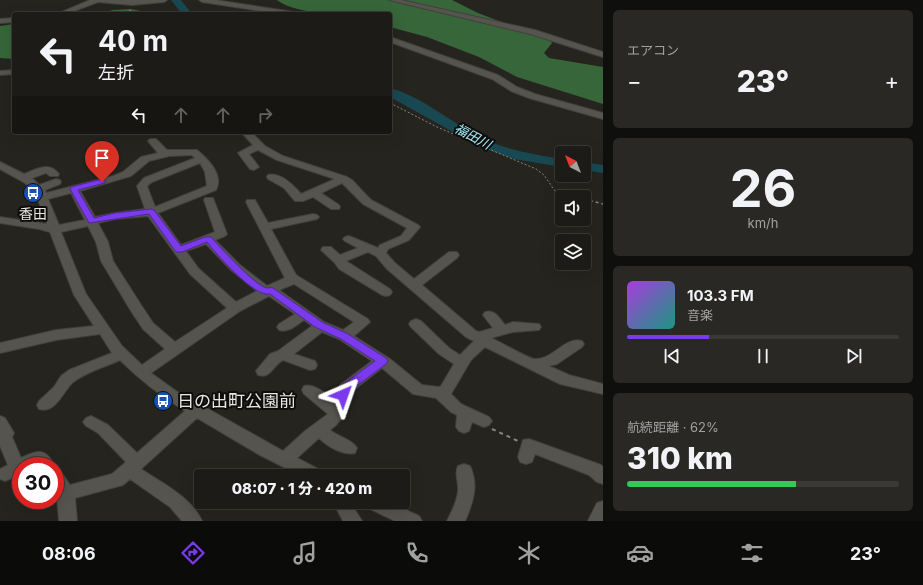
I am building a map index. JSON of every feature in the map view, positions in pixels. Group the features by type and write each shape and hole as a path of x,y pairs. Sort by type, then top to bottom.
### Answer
{"street":[{"path":"65,12 96,0"},
{"path":"100,0 121,4 164,0"},
{"path":"202,0 281,12"},
{"path":"392,0 532,32 603,55"},
{"path":"403,0 410,4"},
{"path":"0,21 12,20"},
{"path":"392,40 495,77 514,89 532,96 603,116"},
{"path":"0,73 12,72"},
{"path":"248,134 259,146 280,158 348,182 381,215 414,227 405,238 384,248 380,254"},
{"path":"153,141 165,154"},
{"path":"254,167 242,153 259,146"},
{"path":"2,223 41,226 54,230 115,216 151,212 212,188 214,177 205,162 194,152 184,151 145,159 127,174 116,178 74,189 40,193"},
{"path":"201,159 148,180 142,186 151,212 194,271 235,308"},
{"path":"0,165 13,171 40,193 80,295 122,354 141,372 170,395 302,469"},
{"path":"23,178 47,169 55,178 40,193"},
{"path":"0,171 13,171"},
{"path":"272,177 288,186 299,199 343,180"},
{"path":"74,189 102,242 107,261 136,308 148,326 174,349"},
{"path":"314,193 335,207"},
{"path":"179,250 221,234 209,200"},
{"path":"251,202 292,280"},
{"path":"264,227 313,217"},
{"path":"208,239 226,260 251,282 268,291 321,326 344,336 382,361 418,390 440,393 446,390 466,356 481,339 513,327 534,327"},
{"path":"349,239 380,254 391,266 471,334 565,380 603,389"},
{"path":"339,260 368,248"},
{"path":"327,250 339,260 343,266 386,292"},
{"path":"414,285 453,255"},
{"path":"141,372 235,308 295,279 364,322 344,336"},
{"path":"284,327 304,314"},
{"path":"490,315 502,330"},
{"path":"416,324 427,338 462,364"},
{"path":"263,371 275,358 283,355 321,326"},
{"path":"0,348 56,335 103,329"},
{"path":"533,364 552,360 577,344"},
{"path":"44,405 59,391 66,380 74,374 122,354"},
{"path":"283,355 310,365"},
{"path":"343,395 345,389 382,361"},
{"path":"284,460 331,421 337,414 329,405 309,390"},
{"path":"440,393 456,408 464,420 484,421"},
{"path":"66,493 117,480 196,410"},
{"path":"4,422 6,433 4,437 12,458"},
{"path":"91,422 103,429 133,466 176,502 193,521"},
{"path":"320,429 330,439 349,448"},
{"path":"527,452 595,470 603,476"},
{"path":"456,521 463,505 468,485 463,478"},
{"path":"64,490 66,493 68,521"},
{"path":"597,521 603,508"},
{"path":"345,509 353,521"},
{"path":"387,509 413,521"}],"path":[{"path":"392,104 437,127 536,169 544,175 555,191"},
{"path":"591,201 603,204"},
{"path":"484,421 487,426 527,452"}],"green space":[{"path":"277,0 452,0 478,13 517,28 546,33 552,43 544,53 549,58 603,67 603,104 517,77 479,57 427,37 392,28 392,12 315,12 288,6"},
{"path":"131,9 145,12 106,12"},
{"path":"12,24 12,59 0,58 0,26"}],"waterway":[{"name":"福田川","path":"176,0 185,12"},
{"name":"福田川","path":"392,93 404,98 471,138 499,150 514,155 555,162"},
{"name":"福田川","path":"591,167 603,169"}],"place":[{"name":"香田","path":"33,193"},
{"name":"日の出町公園前","path":"163,401"}],"route":[{"path":"102,182 74,189 92,221 115,216 151,212 179,250 208,239 226,260 251,282 266,292 270,290 319,325 344,336 382,361 345,389 343,395"}]}
